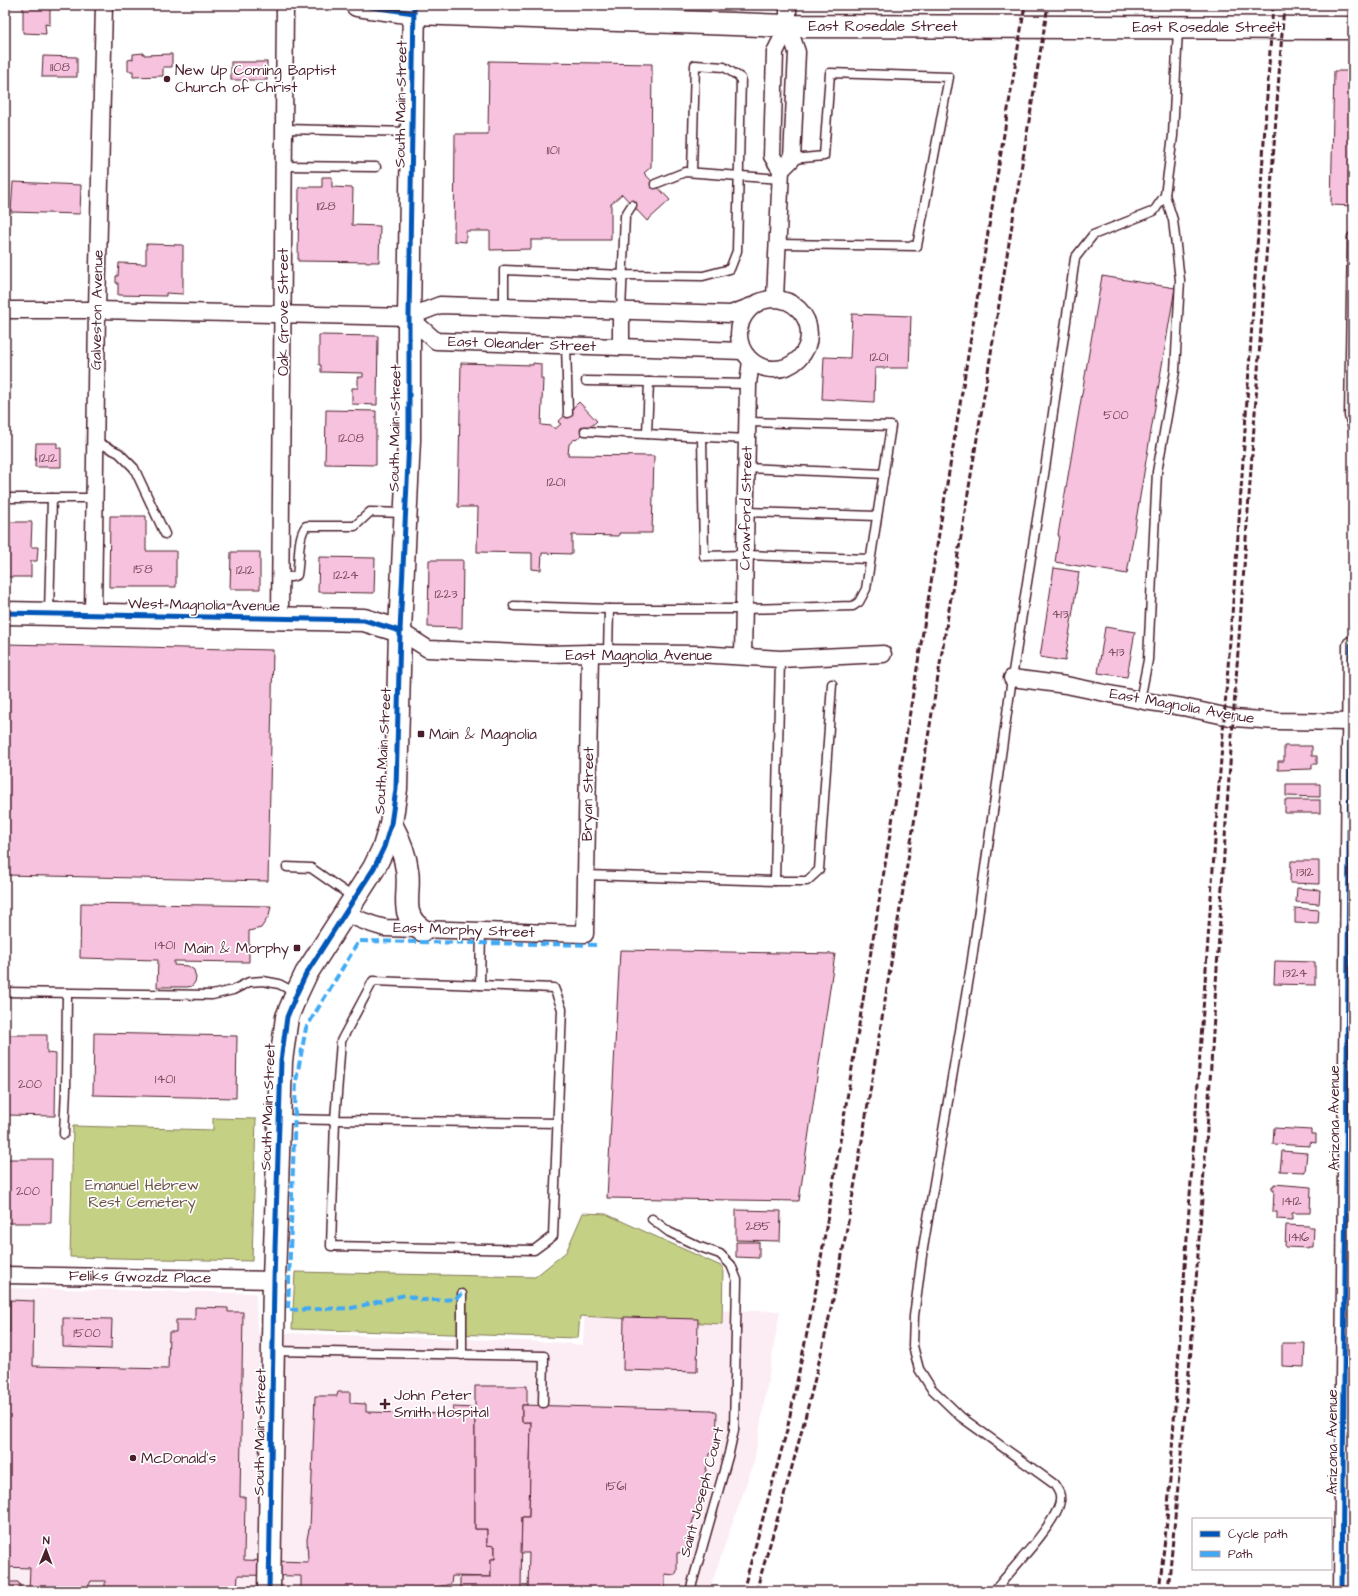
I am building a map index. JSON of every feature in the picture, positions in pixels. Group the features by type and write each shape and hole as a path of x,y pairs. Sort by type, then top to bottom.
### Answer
{"street":[{"name":"Galveston Avenue","path":"93,615 97,310 104,5"},
{"name":"Oak Grove Street","path":"280,619 285,5"},
{"name":"East Rosedale Street","path":"357,5 414,9 788,15 1178,27 1353,28"},
{"name":"South Main Street","path":"269,1591 274,1280 281,1061 283,1041 287,1017 306,974 374,868 384,847 391,824 396,789 400,631 409,440 409,318 414,9"},
{"path":"785,169 772,156 775,52 788,15"},
{"path":"775,298 778,244 797,52 788,15"},
{"path":"5,310 97,310 409,318 440,305 731,314 752,306 775,298 796,305 809,324 808,346 794,364 772,369 747,356 739,327 752,306"},
{"path":"621,347 622,311"},
{"name":"East Oleander Street","path":"409,318 436,341 621,347 747,356"},
{"name":"Crawford Street","path":"743,656 748,422 747,356"},
{"name":"West Magnolia Avenue","path":"5,613 364,620 400,631"},
{"name":"East Magnolia Avenue","path":"400,631 428,649 547,654 608,653 743,656 780,659 883,654"},
{"name":"Arizona Avenue","path":"1342,1591 1350,1054 1350,645"},
{"name":"Bryan Street","path":"585,934 590,653"},
{"name":"East Magnolia Avenue","path":"1012,678 1066,685 1234,718 1277,721 1351,722"},
{"path":"391,824 402,845 408,872 407,908 409,918 414,925 422,930"},
{"name":"East Morphy Street","path":"350,905 356,919 384,928 585,934"},
{"name":"Feliks Gwozdz Place","path":"5,1275 274,1280"}],"lane":[{"path":"1140,700 1148,660 1157,472 1175,371 1180,280 1173,220 1165,195 1173,136 1178,27"},
{"path":"504,307 504,270 623,275 704,276 730,269 737,251 740,176 741,78 724,67 695,65 692,172"},
{"path":"655,184 685,172 740,176 785,169 824,156 830,73 950,77 917,246 778,244"},
{"path":"284,129 412,132"},
{"path":"284,166 376,167"},
{"path":"994,1591 1052,1521 1060,1501 1060,1492 1054,1484 961,1417 931,1388 918,1368 913,1346 914,1316 923,1248 972,966 1012,678 1046,462 1075,258 1093,235 1154,211 1165,195"},
{"path":"622,311 625,216 632,205"},
{"path":"1353,236 1349,416 1353,429"},
{"path":"566,345 568,413"},
{"path":"586,381 748,384"},
{"path":"647,434 649,382"},
{"path":"514,606 609,609 744,609 853,606 859,602 866,589 891,426 748,422"},
{"path":"586,431 747,439"},
{"path":"702,437 704,556 745,555 870,559"},
{"path":"95,441 119,453 134,468 165,534"},
{"path":"746,468 884,474"},
{"path":"5,498 94,498"},
{"path":"49,614 52,498"},
{"path":"280,576 291,577 297,574 301,533 306,526 355,526 370,512 405,513"},
{"path":"746,512 877,516"},
{"path":"608,653 609,609"},
{"path":"775,881 780,659"},
{"path":"586,875 807,881 819,870 832,684"},
{"path":"287,867 310,868 350,905"},
{"path":"480,985 481,931"},
{"path":"5,992 212,995 233,990 249,982 263,981 279,984 297,993"},
{"path":"373,981 480,985 554,988 562,1009 554,1236 534,1250 332,1246 335,1120 341,1041 373,981"},
{"path":"64,1134 67,1080 67,993"},
{"path":"279,1119 558,1123"},
{"name":"Saint Joseph Court","path":"652,1219 669,1232 700,1247 720,1254 731,1265 737,1280 734,1430 729,1453 690,1591"},
{"path":"462,1294 462,1355"},
{"path":"274,1351 544,1356 543,1403"}],"shaded area":[{"name":"John Peter Smith Hospital","path":"5,1288 256,1293 257,1332 552,1342 583,1345 585,1309 780,1311 754,1462 709,1591 5,1591"}],"green space":[{"name":"Emanuel Hebrew Rest Cemetery","path":"213,1118 256,1119 252,1261 70,1257 73,1126 213,1130"},
{"path":"583,1213 606,1214 723,1267 722,1324 580,1316 578,1338 292,1329 295,1272 535,1277 566,1252"}],"building":[{"path":"23,5 50,5 50,25 45,24 46,34 23,33"},
{"path":"144,53 144,55 172,54 172,67 163,67 163,76 133,77 133,71 128,71 128,60 133,59 133,54"},
{"path":"43,56 77,57 77,77 42,77"},
{"path":"489,61 652,64 651,167 644,173 670,200 647,221 622,194 611,204 611,240 531,240 531,249 490,250 490,231 466,231 466,242 454,241 455,134 488,134"},
{"path":"231,62 267,62 267,80 231,80"},
{"path":"1334,71 1353,71 1353,206 1331,205"},
{"path":"322,177 332,177 332,187 353,188 352,225 380,226 379,262 298,261 299,187 322,187"},
{"path":"13,182 81,185 80,214 11,212"},
{"path":"146,244 183,245 183,294 166,293 166,296 118,295 118,283 116,283 116,276 118,276 119,263 146,264"},
{"path":"1102,276 1175,288 1127,574 1055,562 1058,535"},
{"path":"852,314 911,316 909,368 875,368 874,402 822,399 824,357 850,358"},
{"path":"319,335 378,336 377,405 352,404 352,388 358,388 358,377 363,377 363,373 321,372 321,365 319,365"},
{"path":"461,363 541,364 541,379 543,379 541,425 552,426 555,429 561,424 558,422 579,402 597,421 576,440 575,439 569,444 568,455 654,456 652,533 619,533 619,536 572,535 572,554 542,553 541,570 532,569 532,553 477,552 478,507 458,507"},
{"path":"326,410 376,411 376,465 325,464"},
{"path":"36,443 57,443 57,448 61,448 61,467 35,467"},
{"path":"110,516 146,516 146,551 176,551 176,587 109,587"},
{"path":"5,522 32,522 31,547 38,547 37,561 31,561 31,577 5,577"},
{"path":"231,552 260,552 260,589 230,589"},
{"path":"319,557 375,558 374,593 318,592"},
{"path":"429,560 463,560 462,628 428,627"},
{"path":"1054,568 1079,572 1065,661 1040,657"},
{"path":"1105,627 1135,632 1127,677 1098,673"},
{"path":"5,644 273,650 268,881 5,875"},
{"path":"1284,746 1312,746 1312,756 1317,756 1317,764 1312,764 1312,769 1278,770 1278,761 1284,761"},
{"path":"1286,784 1320,784 1320,797 1286,796"},
{"path":"1285,800 1320,800 1320,813 1285,813"},
{"path":"1291,861 1319,861 1319,884 1290,883"},
{"path":"1297,888 1320,890 1319,904 1296,902"},
{"path":"81,903 271,906 269,916 261,928 249,931 249,962 174,961 174,965 188,966 194,970 196,978 195,982 192,986 187,987 157,987 158,960 80,958"},
{"path":"1295,908 1319,910 1318,924 1295,923"},
{"path":"620,950 835,954 799,1201 607,1198"},
{"path":"1275,961 1315,962 1315,985 1274,984"},
{"path":"94,1033 237,1036 236,1098 93,1095"},
{"path":"5,1035 47,1035 47,1053 56,1054 55,1116 5,1115"},
{"path":"1274,1128 1311,1130 1311,1134 1316,1134 1316,1143 1310,1142 1310,1146 1273,1144"},
{"path":"1282,1151 1307,1153 1305,1172 1280,1171"},
{"path":"5,1159 52,1159 51,1223 5,1223"},
{"path":"1274,1184 1311,1187 1310,1213 1292,1213 1292,1220 1277,1219 1277,1212 1273,1212 1274,1190 1272,1190 1272,1186 1274,1186"},
{"path":"736,1210 781,1211 780,1241 736,1240"},
{"path":"1286,1225 1314,1227 1313,1247 1285,1247"},
{"path":"736,1242 759,1242 759,1258 736,1257"},
{"path":"10,1300 34,1301 33,1366 168,1369 169,1332 176,1332 176,1320 195,1320 195,1307 228,1308 228,1312 243,1312 240,1497 245,1497 244,1560 308,1562 307,1539 310,1529 315,1396 337,1396 338,1392 350,1392 350,1403 366,1404 366,1412 452,1414 453,1407 475,1408 475,1529 487,1529 487,1545 495,1546 495,1559 491,1559 491,1577 452,1576 451,1584 418,1591 301,1591 301,1576 238,1575 237,1591 105,1591 105,1581 91,1581 86,1591 29,1591 30,1568 5,1567 5,1332 10,1332"},
{"path":"624,1317 698,1319 697,1372 623,1370"},
{"path":"63,1318 112,1319 111,1349 63,1347"},
{"path":"1282,1343 1305,1343 1304,1367 1282,1366"},
{"path":"475,1386 527,1386 527,1405 522,1405 522,1422 531,1422 529,1517 522,1517 521,1589 460,1588 460,1577 491,1577 491,1559 495,1559 495,1546 487,1545 487,1529 475,1529"},
{"path":"522,1405 711,1410 717,1413 716,1448 710,1454 685,1552 677,1553 677,1571 675,1575 665,1574 665,1591 528,1591 529,1553 521,1553 522,1517 529,1517 531,1422 522,1422"},
{"path":"5,1582 18,1582 23,1591 5,1591"}],"railway":[{"path":"743,1591 787,1430 816,1289 1025,5"},
{"path":"756,1591 789,1479 809,1404 838,1276 856,1177 1048,5"},
{"path":"1159,1591 1167,1521 1238,536 1273,5"},
{"path":"1168,1591 1191,1350 1207,1130 1227,806 1284,5"}],"marked path":[{"path":"462,1294 455,1299 421,1300 405,1295 352,1308 288,1310 296,1081 306,1028 359,941 599,945"}],"cycle path":[{"path":"357,5 414,13"},
{"path":"269,1591 274,1280 281,1061 287,1017 306,974 374,868 384,847 391,824 396,789 400,631 409,440 409,317 414,5"},
{"path":"5,613 364,620 400,631"},
{"path":"1342,1591 1351,645"}],"place":[{"name":"New Up Coming Baptist Church of Christ","path":"167,79"},
{"name":"Main & Magnolia","path":"421,734"},
{"name":"Main & Morphy","path":"297,948"},
{"name":"John Peter Smith Hospital","path":"385,1404"},
{"name":"McDonald's","path":"133,1458"}]}
